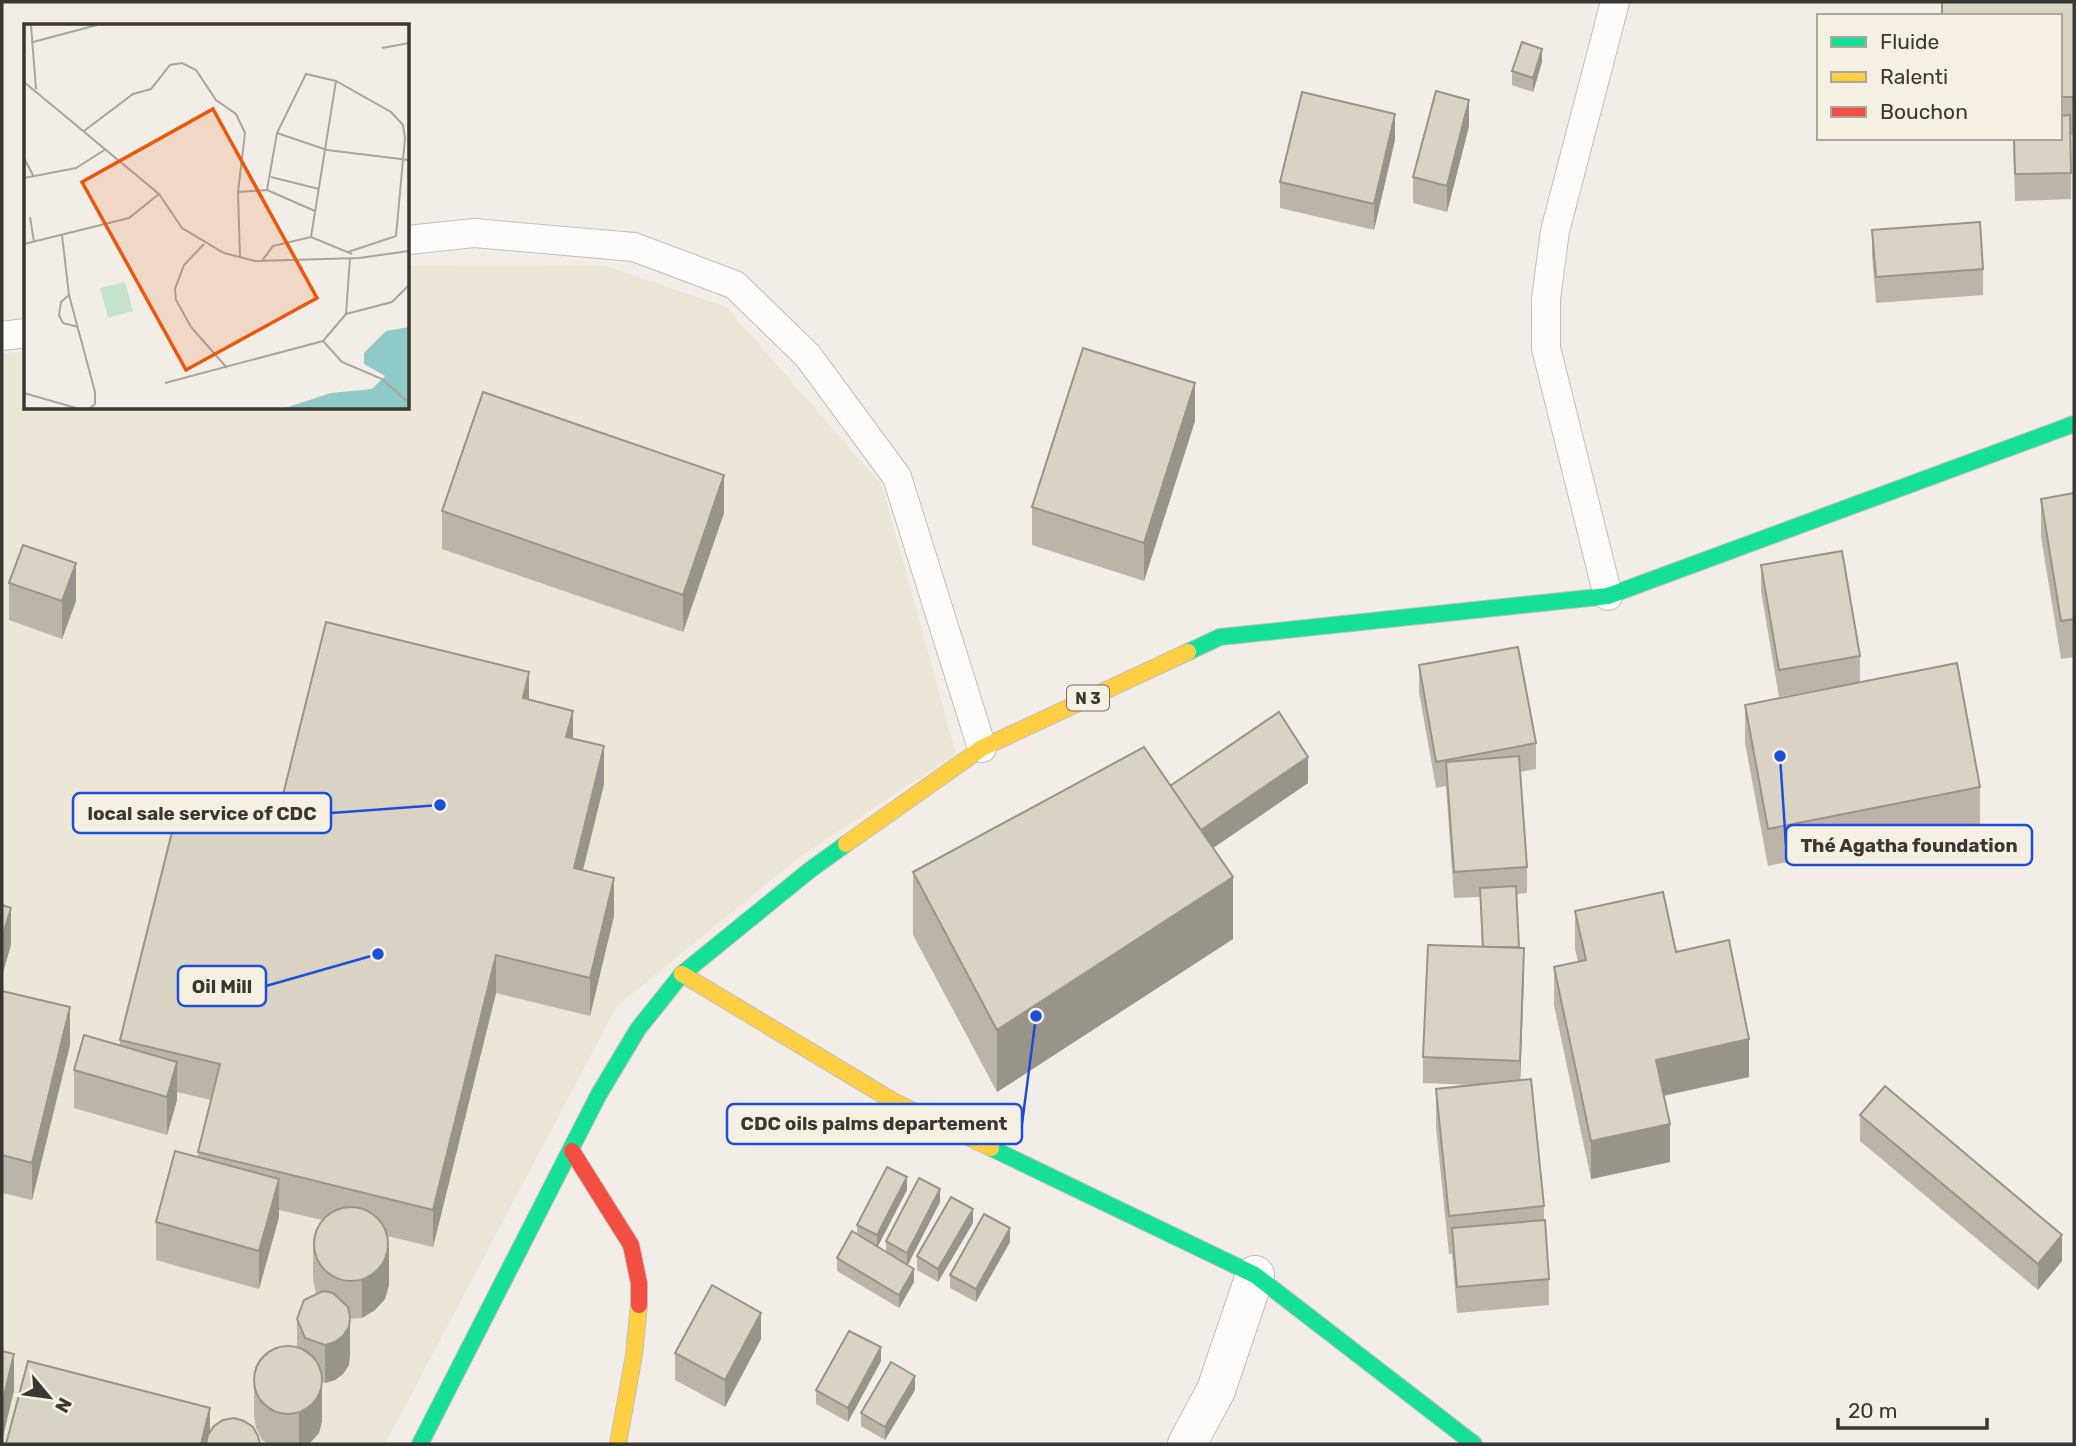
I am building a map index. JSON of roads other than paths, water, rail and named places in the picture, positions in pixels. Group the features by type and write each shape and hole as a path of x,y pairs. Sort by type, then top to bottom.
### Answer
{"main road":[{"name":"N 3","path":"420,1444 599,1094 638,1029 682,974 810,870 982,748 1220,637 1608,596 2074,424"},
{"path":"682,974 893,1101 1255,1275 1474,1444"},
{"path":"572,1151 631,1245 639,1283 636,1343 618,1444"}],"street":[{"path":"1186,1444 1216,1390 1255,1275"}],"lane":[{"path":"1608,596 1546,348 1546,299 1555,231 1615,2"},
{"path":"410,240 474,233 634,247 735,285 807,356 897,477 982,748"},
{"path":"2,336 24,333"}],"place":[{"name":"Thé Agatha foundation","path":"1780,756"},
{"name":"local sale service of CDC","path":"440,805"},
{"name":"Oil Mill","path":"378,954"},
{"name":"CDC oils palms departement","path":"1036,1016"}]}
